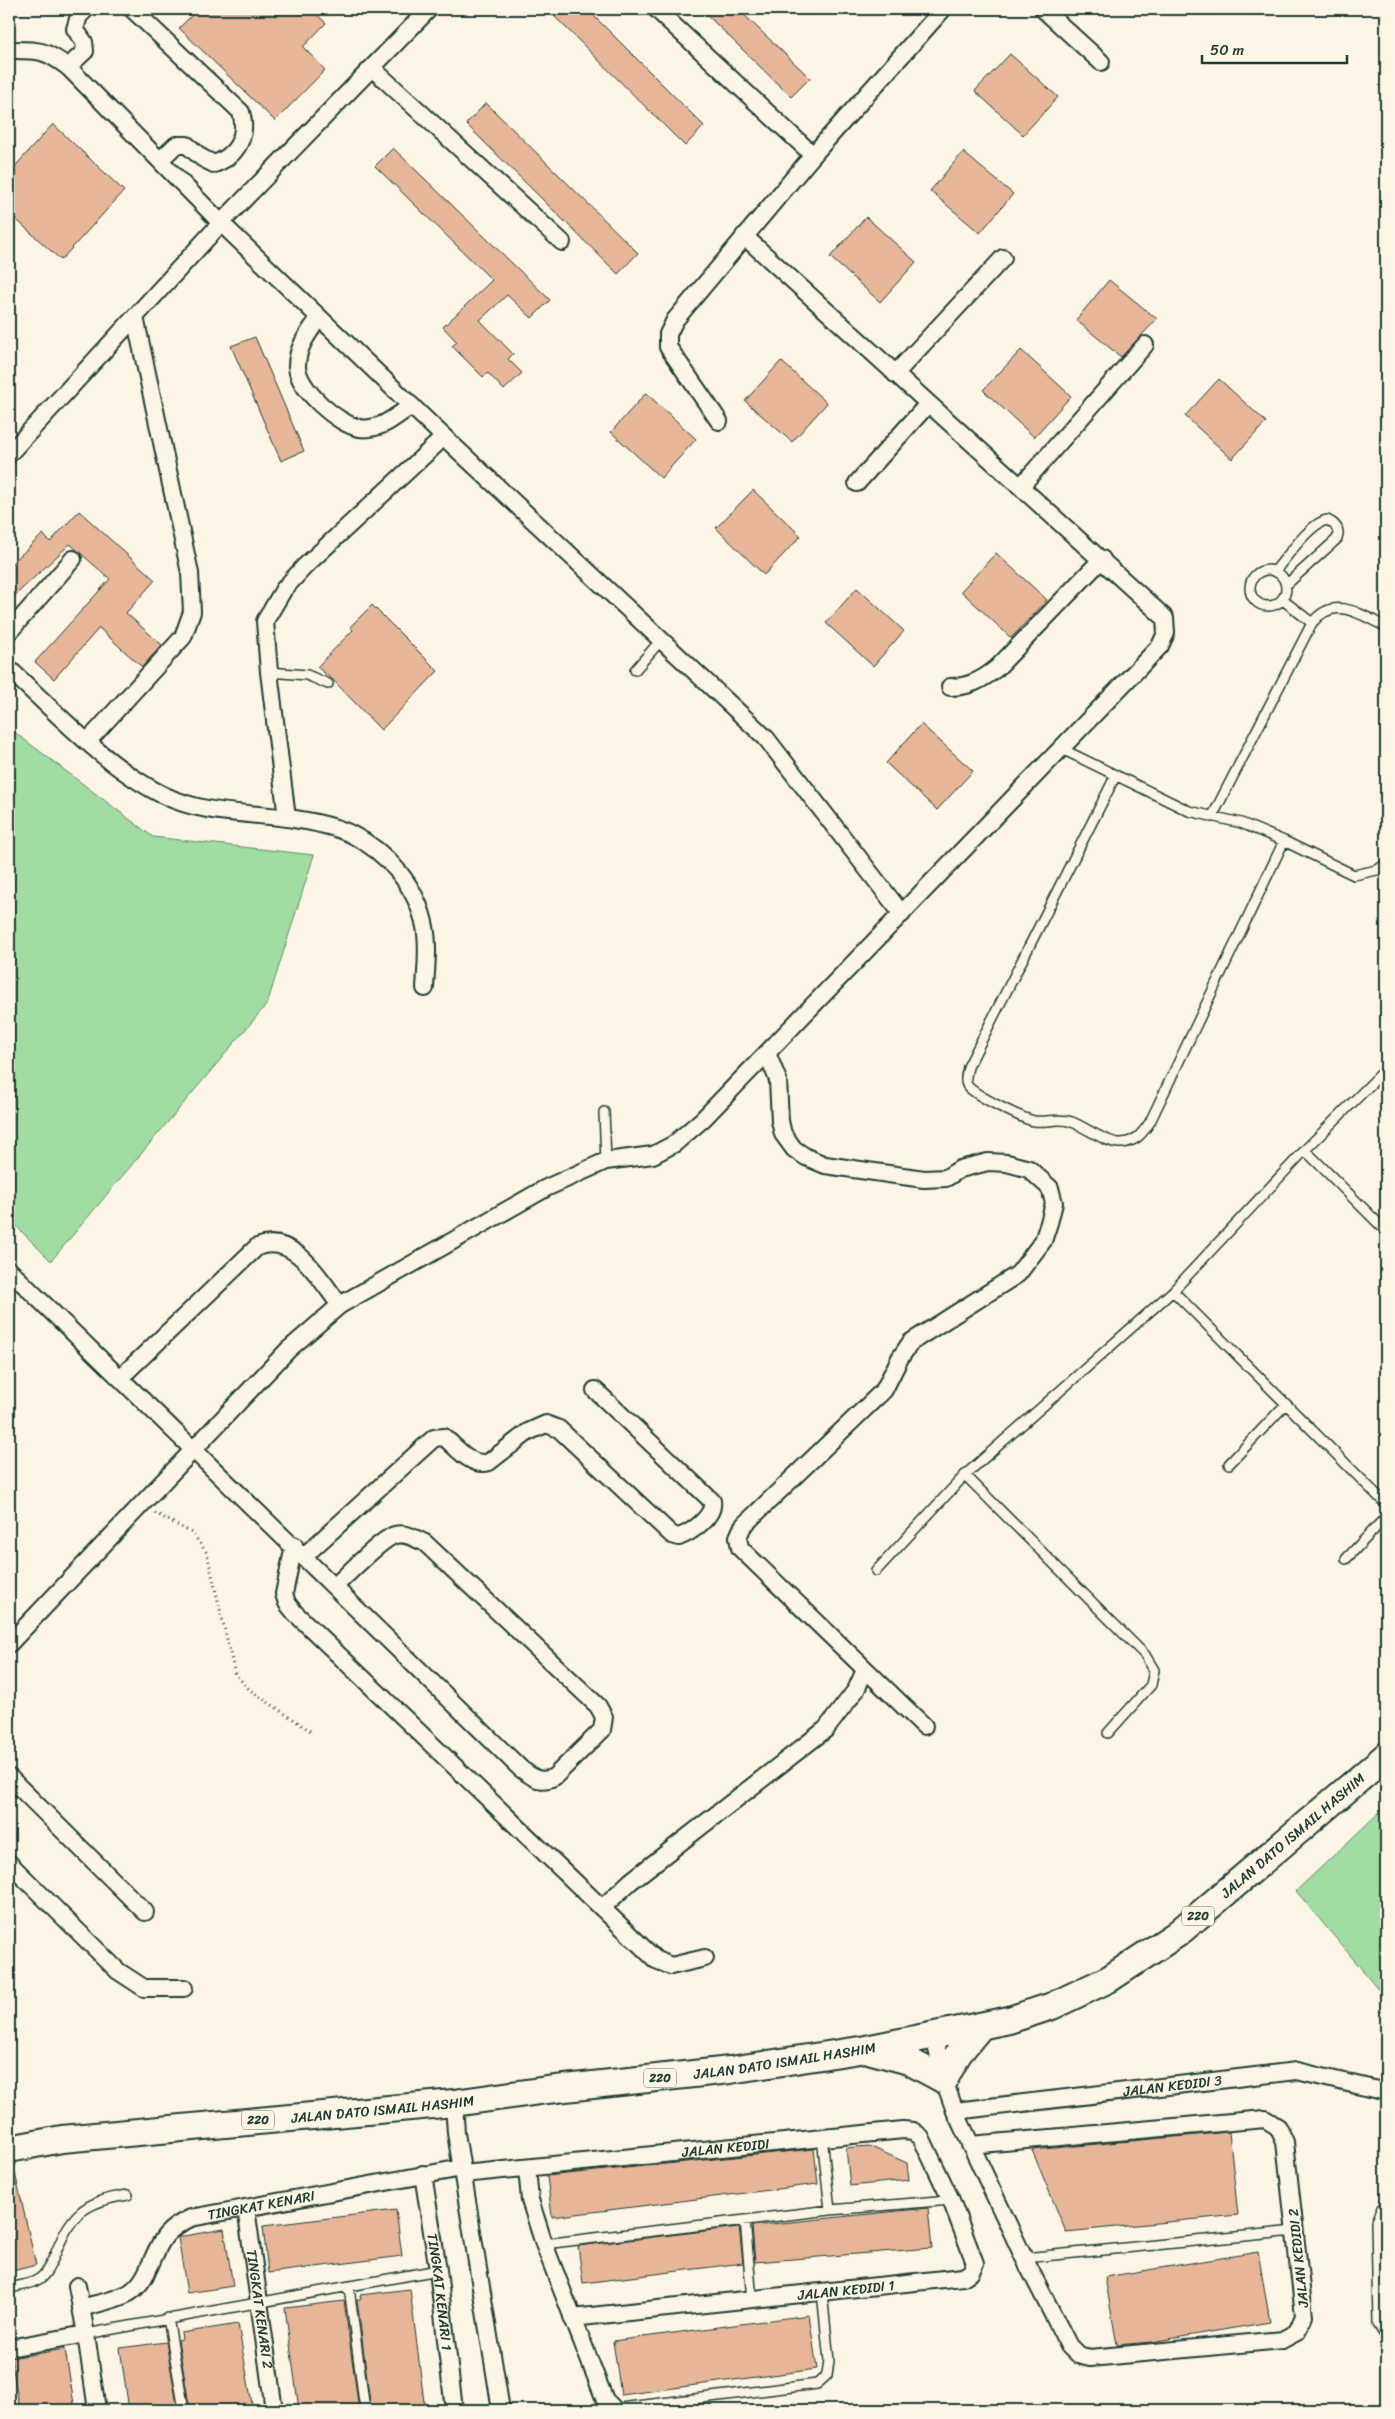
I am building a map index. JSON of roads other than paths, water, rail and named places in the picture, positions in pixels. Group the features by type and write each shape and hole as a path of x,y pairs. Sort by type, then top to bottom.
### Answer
{"main road":[{"name":"JALAN DATO ISMAIL HASHIM","path":"9,2149 62,2139 454,2103 547,2090 730,2070 866,2049 980,2028 1052,2006 1109,1979 1169,1939 1386,1756"},
{"path":"866,2049 909,2062 944,2080 958,2054 980,2028"}],"street":[{"path":"68,67 85,51 84,42 75,29 79,16 86,9"},
{"path":"132,9 241,112 245,124 239,145 226,160 214,164 202,158 187,145 176,145 160,160"},
{"path":"9,454 221,223 429,9"},
{"path":"656,9 813,155"},
{"path":"719,421 668,347 668,334 675,320 813,155 943,9"},
{"path":"1043,9 1102,62"},
{"path":"9,50 37,50 49,53 68,67 221,223 444,437 766,738 902,914"},
{"path":"372,68 562,242"},
{"path":"9,1644 288,1350 340,1305 546,1188 606,1161 652,1155 674,1144 703,1120 1160,646 1166,633 1165,618 744,236"},
{"path":"895,374 1003,258"},
{"path":"88,741 183,637 192,612 190,573 135,317"},
{"path":"320,318 304,339 297,367 302,380 314,397 327,410 340,421 360,428 377,427 412,406"},
{"path":"1021,486 1145,345"},
{"path":"857,483 928,404"},
{"path":"287,818 269,672 265,621 284,588 305,566 444,437"},
{"path":"9,632 73,559"},
{"path":"950,687 973,684 983,679 1102,559"},
{"path":"9,669 123,773 164,796 201,808 235,815 287,818 350,833 384,855 413,890 426,928 425,988"},
{"path":"767,1053 778,1080 780,1121 783,1134 794,1148 806,1157 825,1165 924,1179 946,1178 960,1169 988,1162 1007,1163 1028,1169 1042,1179 1050,1188 1054,1202 1043,1241 1018,1274 911,1342 900,1358 884,1390 743,1526 738,1537 740,1548 924,1726"},
{"path":"121,1377 257,1248 268,1243 283,1244 305,1260 340,1305"},
{"path":"9,1270 299,1550 335,1586 521,1769 537,1780 546,1781 554,1777 602,1730 604,1718 598,1706 425,1543 410,1535 396,1535 385,1540 335,1586"},
{"path":"595,1390 712,1501 711,1513 688,1534 679,1537 672,1535 559,1429 546,1424 528,1432 489,1462 481,1465 475,1463 444,1437 434,1438 299,1550 284,1594 287,1603 656,1960 671,1966 705,1958"},
{"path":"602,1908 630,1881 826,1729 856,1690 865,1670"},
{"path":"9,1777 145,1912"},
{"path":"9,1863 118,1970 144,1988 184,1988"},
{"name":"JALAN KEDIDI 2","path":"934,2036 944,2080 970,2145 1069,2346 1078,2355 1090,2358 1273,2341 1282,2340 1297,2332 1304,2316 1285,2142 1278,2127 1265,2119 970,2145"},
{"name":"JALAN KEDIDI 3","path":"955,2111 1297,2071 1386,2092"},
{"path":"454,2103 462,2171 501,2410"},
{"name":"JALAN KEDIDI","path":"462,2171 527,2168 904,2130 913,2131 921,2137"},
{"name":"JALAN KEDIDI 1","path":"572,2318 963,2278 971,2272 975,2263 952,2200 921,2137"},
{"path":"527,2168 530,2200 544,2244 605,2400 612,2407"},
{"name":"TINGKAT KENARI","path":"81,2308 114,2299 130,2292 142,2280 166,2236 180,2224 192,2218 423,2174 462,2171"},
{"name":"TINGKAT KENARI 1","path":"423,2174 438,2270 454,2410"},
{"name":"TINGKAT KENARI 2","path":"246,2208 274,2410"},
{"path":"77,2286 97,2410"},
{"path":"9,2348 86,2334"}],"lane":[{"path":"1275,571 1308,532 1322,521 1327,520 1336,527 1339,533 1337,539 1286,585"},
{"path":"1264,570 1275,571 1284,578 1286,585 1287,589 1283,600 1273,606 1261,605 1252,598 1250,586 1254,576 1264,570"},
{"path":"1283,600 1312,623"},
{"path":"1212,818 1312,623 1326,610 1337,608 1357,612 1386,627"},
{"path":"635,670 661,640"},
{"path":"269,672 307,675 328,684"},
{"path":"1062,748 1189,811 1212,818 1240,823 1284,840 1354,875 1377,870 1386,864"},
{"path":"1116,775 968,1067 965,1078 968,1087 1022,1116 1035,1121 1070,1121 1119,1143 1132,1141 1141,1136 1154,1113 1284,840"},
{"path":"876,1571 965,1475 1173,1291 1305,1150 1386,1069"},
{"path":"604,1112 606,1161"},
{"path":"1305,1150 1386,1231"},
{"path":"1173,1291 1386,1504"},
{"path":"1229,1464 1286,1404"},
{"path":"965,1475 1145,1655 1154,1670 1151,1685 1108,1733"},
{"path":"1346,1559 1386,1517"},
{"path":"822,2137 830,2210"},
{"path":"9,2288 39,2279 49,2269 64,2232 72,2219 84,2209 97,2202 128,2195"},
{"path":"544,2244 830,2210 952,2200"},
{"path":"1386,2207 1382,2208 1376,2221 1378,2324 1386,2337"},
{"path":"745,2220 752,2300"},
{"path":"1024,2258 1295,2231"},
{"path":"86,2334 438,2270"},
{"path":"349,2287 365,2410"},
{"path":"612,2407 620,2408 817,2384 827,2375 829,2361 822,2292"},
{"path":"168,2318 184,2410"}]}
